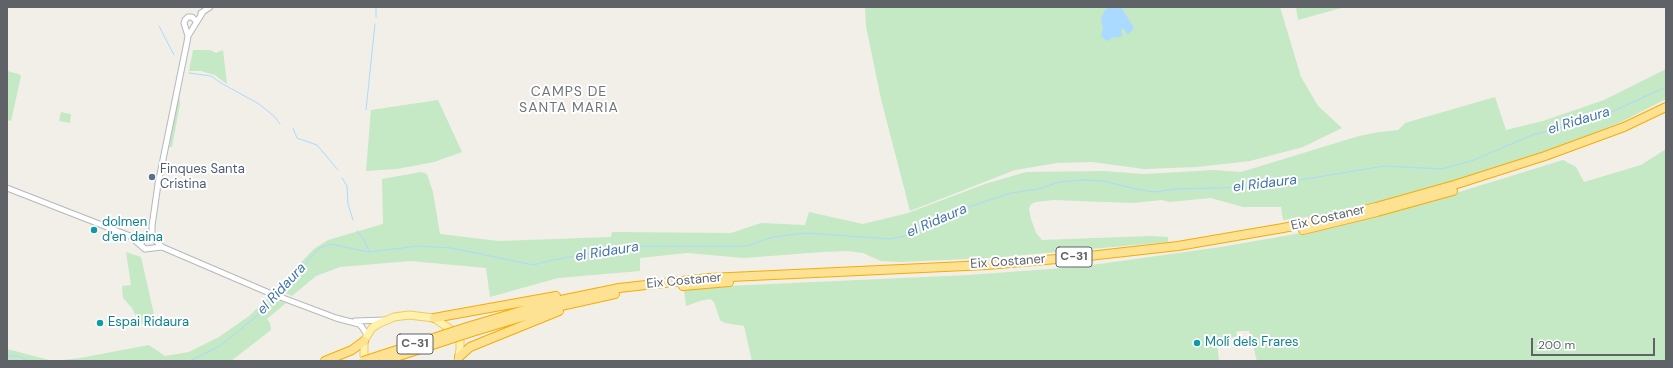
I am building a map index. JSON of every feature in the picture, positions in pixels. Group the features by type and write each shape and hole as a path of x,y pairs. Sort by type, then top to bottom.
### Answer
{"highway":[{"name":"Eix Costaner","path":"384,361 468,330 551,302 605,293 709,278 987,265 1127,252 1235,237 1328,219 1454,185 1582,143 1624,127 1666,107"},
{"name":"Eix Costaner","path":"605,293 780,278 929,272 1080,262 1127,257 1284,233 1330,224 1377,212 1500,176 1589,146 1666,112"},
{"path":"434,318 586,291 605,293"},
{"path":"458,359 470,347 483,341 605,293"},
{"name":"Eix Costaner","path":"363,361 468,330"},
{"path":"325,361 352,350 366,338"}],"main road":[{"path":"367,361 364,355 366,338 372,328 394,317 409,315 434,318 456,333 460,341 458,359"}],"street":[{"path":"195,19 210,7"},
{"path":"195,19 189,17 184,23 188,36 152,226 152,236 162,247 267,292 336,318 359,324 362,327 366,338"},
{"path":"188,36 196,25 195,19"},
{"path":"186,27 190,29 194,28"},
{"path":"7,188 130,236 141,244 146,250 154,247 162,247"},
{"path":"141,244 141,240 152,226"},
{"path":"130,236 152,236"},
{"path":"154,247 156,241"},
{"path":"348,321 386,320"}],"green space":[{"path":"865,7 1280,7 1301,77 1318,106 1342,128 1303,147 1250,161 1197,167 1144,169 1092,162 1057,163 1015,170 910,211 881,99 866,26"},
{"path":"1296,7 1345,7 1298,20"},
{"path":"193,50 210,50 216,53 223,50 227,84 215,75 201,71 189,71"},
{"path":"1666,69 1666,99 1619,123 1500,168 1425,190 1330,214 1283,220 1281,207 1243,207 1211,198 1169,202 1162,200 1132,203 1053,200 1036,202 1031,204 1029,209 1036,233 1042,240 1150,236 1168,237 1168,242 991,258 900,262 881,261 863,253 847,251 744,258 687,253 640,258 640,271 558,278 490,297 486,268 411,261 340,267 316,276 292,296 275,289 314,249 328,240 383,224 382,179 421,172 427,174 433,192 440,234 499,241 611,237 612,232 731,233 761,223 805,225 809,212 863,224 908,213 985,184 1026,172 1104,171 1144,174 1214,170 1241,172 1359,136 1398,130 1405,123 1495,97 1506,130 1543,121 1604,100"},
{"path":"7,71 19,74 21,76 11,121 7,120"},
{"path":"179,94 180,104 172,147 169,147"},
{"path":"438,100 462,152 434,162 397,169 366,171 371,110"},
{"path":"61,112 71,114 70,123 59,121"},
{"path":"1666,149 1666,361 1257,361 1249,331 1240,331 1236,332 1237,336 1217,343 1219,361 752,361 744,326 725,323 720,320 714,302 710,299 686,306 684,290 728,286 968,275 1078,267 1221,247 1307,232 1404,209 1563,160 1576,167 1584,182 1641,165"},
{"path":"126,252 141,257 156,323 140,324 132,308 123,298 122,286 131,285"},
{"path":"269,297 286,303 267,319 270,323 271,330 231,361 53,361 80,358 149,345 165,356 189,352 219,337 249,316"},
{"path":"7,349 53,361 7,361"}],"water":[{"path":"1109,7 1121,7 1134,28 1128,35 1123,28 1121,30 1121,37 1114,37 1107,41 1101,36 1103,29 1101,18 1105,10"}],"waterway":[{"path":"376,7 376,17"},
{"path":"366,110 375,24"},
{"path":"159,26 174,55"},
{"path":"189,73 211,76 259,104 275,117 280,124"},
{"name":"el Ridaura","path":"279,294 318,249 331,244 369,252 419,246 451,248 534,265 628,246 747,246 773,237 806,233 891,239 913,234 932,222 971,206 1011,193 1038,189 1059,182 1083,180 1103,181 1154,192 1175,189 1256,187 1385,166 1442,169 1474,160 1532,135 1596,119 1666,87"},
{"path":"293,128 297,138 317,145 338,170"},
{"path":"342,178 347,186 348,204 353,220"},
{"path":"357,231 364,240 369,251"},
{"name":"el Ridaura","path":"190,361 220,346 270,305 276,298"},
{"name":"el Ridaura","path":"7,356 17,356 29,361"}],"place":[{"name":"Finques Santa Cristina","path":"152,177"},
{"name":"dolmen d'en daina","path":"94,230"},
{"name":"Espai Ridaura","path":"100,323"},
{"name":"Molí dels Frares","path":"1197,343"}],"district":[{"name":"CAMPS DE SANTA MARIA","path":"569,100"}]}
